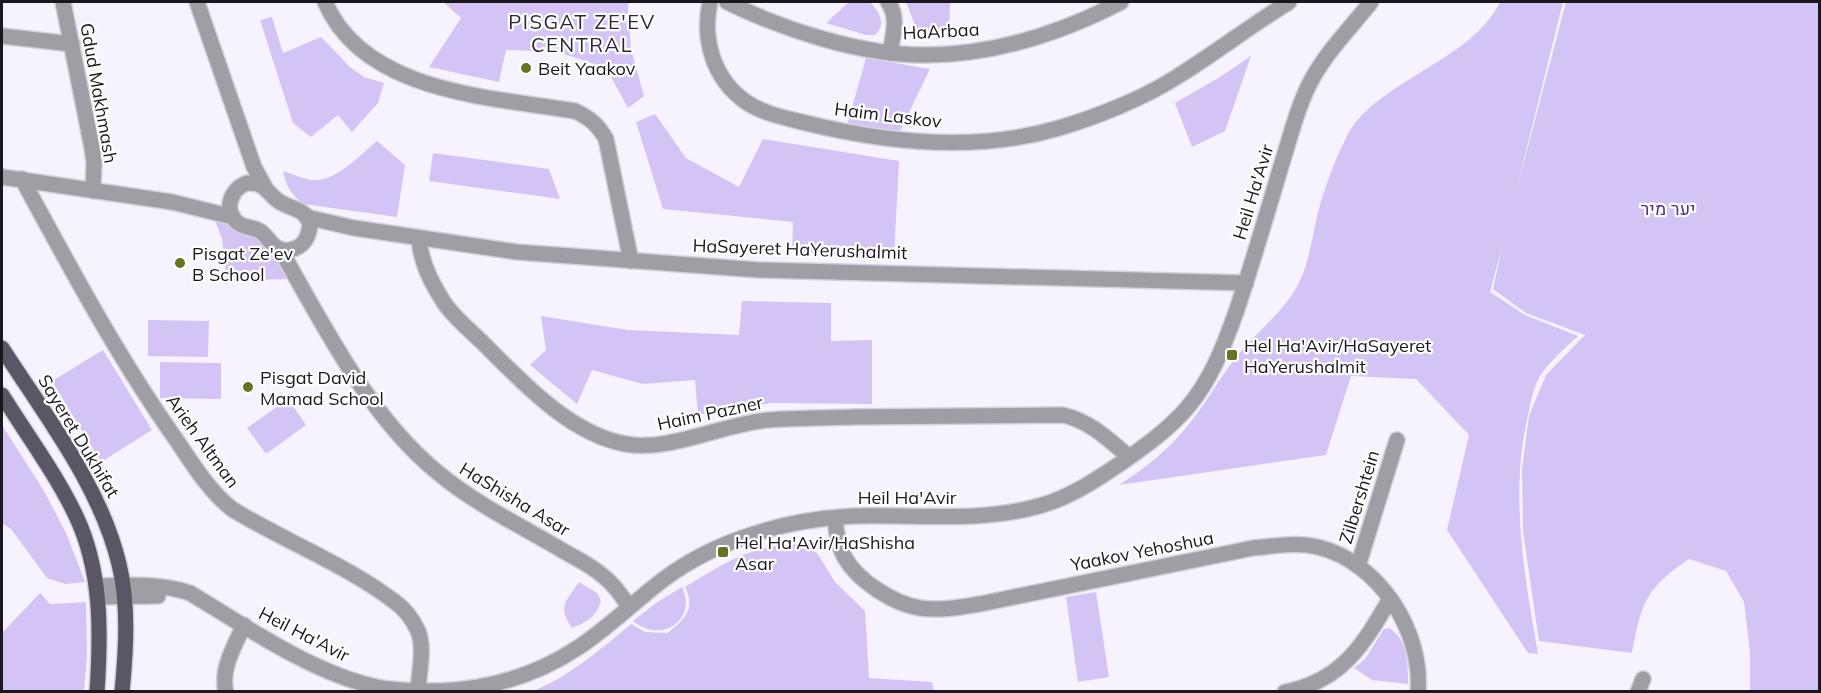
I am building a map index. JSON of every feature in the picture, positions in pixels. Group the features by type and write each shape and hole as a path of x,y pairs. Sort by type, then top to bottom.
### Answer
{"main road":[{"name":"Sayeret Dukhifat","path":"2,348 76,464 99,505 119,563 123,590 126,645 122,692"},
{"path":"2,395 76,517 93,566 100,645 97,692"}],"street":[{"name":"Gdud Makhmash","path":"63,2 92,148 93,191"},
{"path":"197,2 249,151 265,187"},
{"path":"325,2 339,28 354,44 374,61 395,72 413,79 473,94 575,111 599,126 606,139 631,261"},
{"name":"Haim Laskov","path":"710,2 706,19 710,50 726,82 747,103 765,112 855,133 916,141 961,142 1030,135 1059,128 1132,99 1173,79 1289,2"},
{"name":"HaArbaa","path":"727,2 795,29 833,41 890,53 924,55 945,54 1020,42 1091,17 1120,2"},
{"path":"888,2 894,14 895,25 890,53"},
{"name":"Heil Ha'Avir","path":"97,592 123,590 210,605 315,665 354,681 379,687 418,690 474,688 503,683 557,661 581,646 663,579 692,560 750,535 787,524 835,518 972,516 1039,506 1069,495 1129,457 1185,411 1205,383 1222,351 1246,283 1305,92 1329,54 1371,2"},
{"path":"2,36 72,44"},
{"path":"233,217 230,204 249,166 249,151"},
{"path":"2,177 172,202 233,217 242,226 260,231 271,244 280,249"},
{"name":"Arieh Altman","path":"22,179 98,315 156,412 204,480 232,509 358,578 396,603 411,618 419,633 421,648 418,690"},
{"path":"172,202 208,201 251,183 265,187"},
{"name":"HaSayeret HaYerushalmit","path":"265,187 279,202 299,209 306,217 354,228 517,252 771,270 1246,283"},
{"name":"HaShisha Asar","path":"306,217 309,228 298,270 308,297"},
{"name":"HaSayeret HaYerushalmit","path":"280,249 290,250 304,241 335,228 354,228"},
{"name":"Haim Pazner","path":"419,238 426,270 444,303 460,321 529,388 558,412 586,429 614,441 651,446 737,424 767,420 1063,416 1087,424 1104,435 1129,457"},
{"name":"HaShisha Asar","path":"280,249 351,370 389,423 411,448 436,472 466,495 603,576 629,607"},
{"name":"Zilbershtein","path":"1358,566 1397,440"},
{"name":"Yaakov Yehoshua","path":"835,518 845,559 859,575 894,600 922,609 955,608 980,604 1253,548 1281,545 1320,548 1358,566 1390,599 1414,645 1418,692"},
{"path":"1285,692 1316,682 1345,664 1368,636 1390,599"},
{"path":"226,692 223,682 226,670 244,625"}],"green space":[{"path":"443,2 629,2 631,49 644,96 628,108 606,68 558,52 506,50 499,82 429,67 461,18"},
{"path":"849,2 870,2 879,14 881,22 881,27 875,35 866,35 826,23"},
{"path":"906,2 953,2 950,4 949,32 932,34 916,28"},
{"name":"יער מיר","path":"1500,2 1563,2 1514,200 1566,2 1819,2 1819,691 1750,691 1750,653 1744,602 1726,571 1689,559 1654,588 1643,609 1632,653 1539,641 1523,532 1522,469 1529,416 1546,375 1585,335 1526,313 1493,289 1502,247 1490,292 1525,315 1578,336 1553,360 1538,380 1534,389 1523,441 1519,502 1521,532 1538,654 1528,653 1447,530 1469,435 1416,379 1351,376 1326,455 1119,485 1177,438 1199,411 1236,357 1292,295 1307,262 1328,180 1353,126 1368,109 1387,94 1471,38"},
{"path":"272,17 283,53 321,37 350,67 364,77 384,83 378,103 352,132 338,115 311,137 293,123 260,20"},
{"path":"1251,56 1225,131 1192,147 1175,103"},
{"path":"866,58 930,69 900,131 847,125"},
{"path":"655,114 686,158 739,187 763,139 899,161 894,256 792,252 793,222 663,209 636,122"},
{"path":"377,141 405,165 397,217 303,204 287,185 283,171 311,180 320,180 347,167"},
{"path":"433,153 549,169 560,199 429,181"},
{"path":"214,219 251,230 267,244 287,279 227,281 222,238"},
{"path":"742,301 831,303 831,341 872,340 872,404 772,403 698,415 695,380 643,384 592,370 577,404 530,365 546,350 541,316 628,330 739,335"},
{"path":"148,320 209,321 208,357 148,356"},
{"path":"103,350 152,430 101,462 52,381"},
{"path":"160,362 221,363 221,399 160,398"},
{"path":"288,399 306,425 266,454 247,428"},
{"path":"2,425 44,491 66,533 85,582 65,584 47,578 11,529 2,523"},
{"path":"800,544 817,553 835,582 865,611 869,678 932,682 934,691 533,691 572,670 631,624 645,632 667,633 687,613 689,601 685,587 726,563 767,548"},
{"path":"579,582 597,593 601,601 590,618 572,628 567,621 564,609"},
{"path":"682,587 686,599 685,610 681,619 674,625 654,630 644,628 633,621 656,603"},
{"path":"1096,592 1109,677 1078,682 1066,597"},
{"path":"40,593 50,604 86,602 87,656 84,691 2,691 2,633"},
{"path":"1389,628 1400,639 1406,653 1408,684 1372,680 1354,668 1365,659 1384,629"}],"place":[{"name":"Beit Yaakov","path":"526,68"},
{"name":"Pisgat Ze'ev B School","path":"180,263"},
{"name":"Hel Ha'Avir/HaSayeret HaYerushalmit","path":"1232,355"},
{"name":"Pisgat David Mamad School","path":"248,387"},
{"name":"Hel Ha'Avir/HaShisha Asar","path":"723,552"}],"district":[{"name":"PISGAT ZE'EV CENTRAL","path":"582,32"}]}
